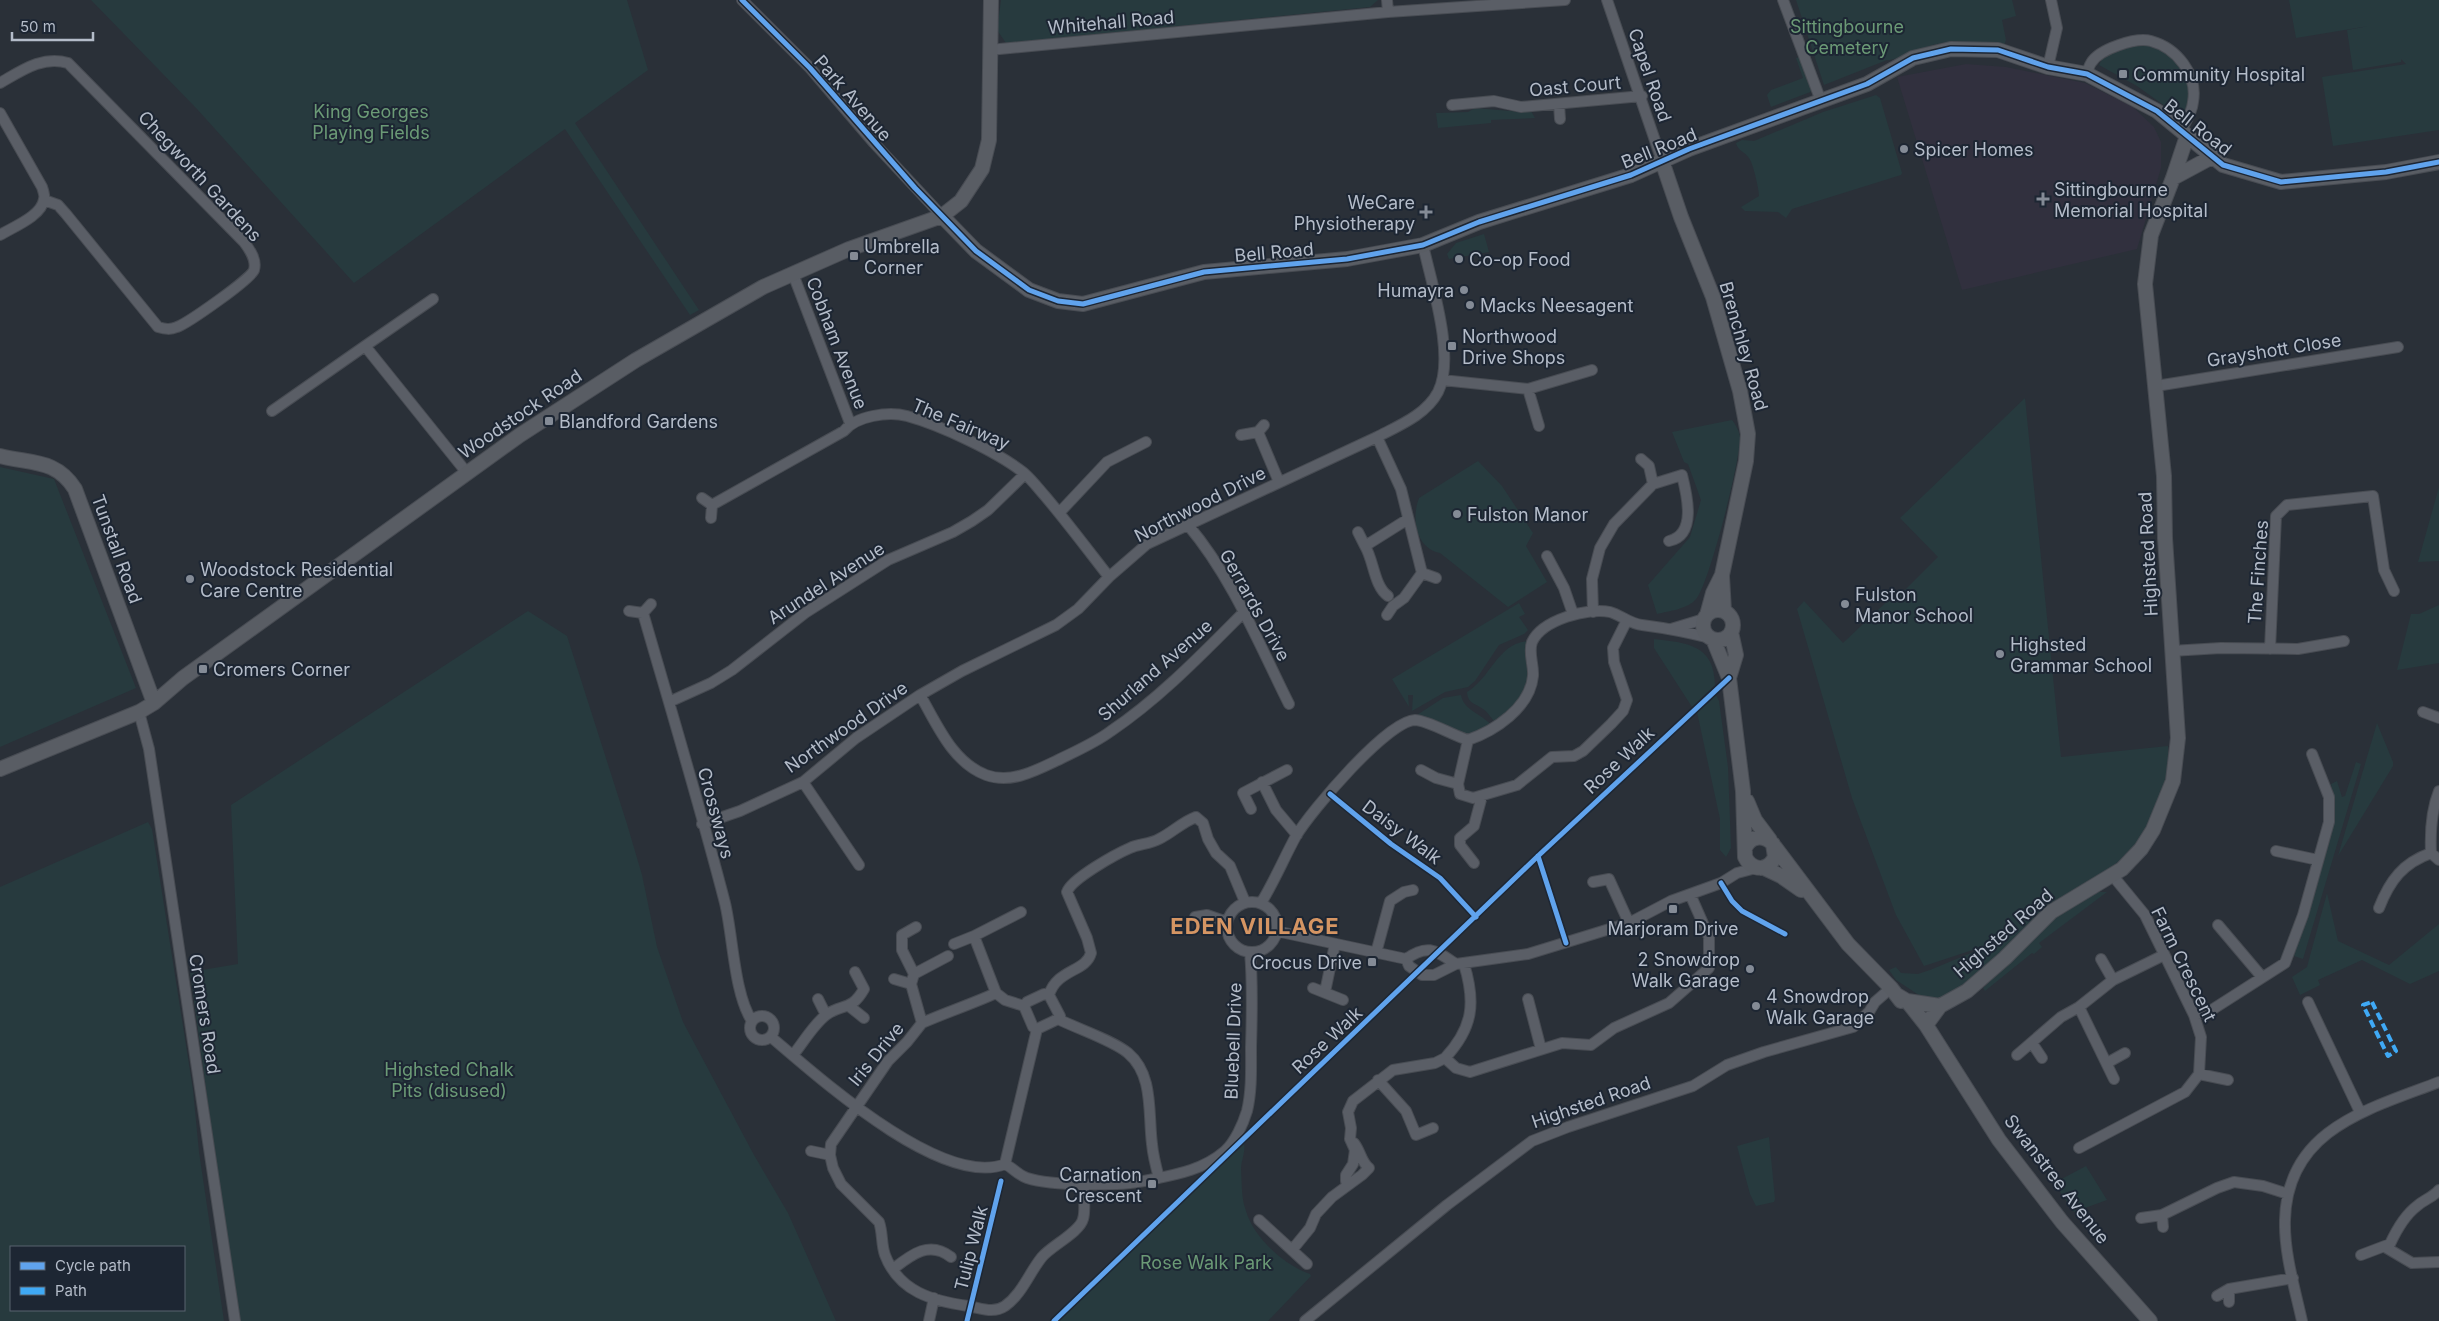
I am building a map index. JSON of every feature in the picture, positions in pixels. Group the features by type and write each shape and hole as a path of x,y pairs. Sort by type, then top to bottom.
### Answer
{"street":[{"name":"Park Avenue","path":"742,0 810,68 874,143 942,216"},
{"name":"Woodstock Road","path":"0,769 139,712 154,703 182,678 341,566 466,473 550,415 661,344 734,302 793,274 848,249 942,216 961,201 982,170 989,133 991,0"},
{"path":"1387,0 1388,12"},
{"name":"Whitehall Road","path":"989,50 1492,2 1565,0"},
{"name":"Capel Road","path":"1608,0 1642,96 1662,161"},
{"path":"1783,0 1821,101"},
{"path":"2048,67 2056,34 2051,0"},
{"path":"2087,74 2091,62 2098,56 2127,42 2150,40 2169,49 2176,54 2188,71 2194,92 2190,116 2184,133"},
{"name":"Bell Road","path":"942,216 976,251 1028,290 1058,301 1083,304 1204,272 1347,259 1423,245 1479,222 1631,175 1662,161 1867,84 1912,58 1951,49 1998,50 2048,67 2087,74 2157,111 2212,157 2231,168 2281,182 2386,172 2439,162"},
{"name":"Chegworth Gardens","path":"0,83 24,69 48,60 68,62 244,242 252,253 255,268 252,274 242,282 187,322 167,330 158,327 58,205 44,200"},
{"name":"Oast Court","path":"1452,104 1494,101 1521,108 1642,96"},
{"path":"1559,104 1560,119"},
{"path":"0,112 42,187 44,200 40,209 33,215 0,235"},
{"name":"Highsted Road","path":"1922,1026 1940,1006 1967,991 2005,958 2051,912 2122,869 2145,843 2165,804 2172,782 2178,738 2171,651 2164,476 2145,284 2151,235 2173,178 2184,133"},
{"path":"2173,178 2212,157"},
{"name":"Brenchley Road","path":"1662,161 1681,217 1713,298 1740,391 1748,434 1746,462 1722,575 1713,593 1705,617"},
{"name":"Northwood Drive","path":"702,824 740,811 803,782 856,738 920,695 962,671 1056,625 1078,609 1109,577 1147,544 1377,437 1410,420 1421,412 1437,393 1442,380 1444,337 1423,245"},
{"name":"Cobham Avenue","path":"793,274 850,423"},
{"path":"272,411 433,299"},
{"path":"365,346 466,473"},
{"name":"Grayshott Close","path":"2156,386 2398,347"},
{"path":"1442,380 1528,389 1592,370"},
{"path":"1528,389 1539,426"},
{"name":"The Fairway","path":"712,505 844,431 850,423 860,419 885,415 906,416 994,454 1025,474 1060,513 1109,577"},
{"path":"1241,435 1261,429 1279,482"},
{"path":"1377,437 1401,489 1422,573"},
{"path":"1060,513 1107,462 1146,442"},
{"name":"Tunstall Road","path":"0,456 52,466 67,476 76,489 154,703"},
{"path":"1641,459 1649,466 1653,484"},
{"name":"Arundel Avenue","path":"668,702 711,683 732,670 805,613 881,565 972,521 988,510 1025,474"},
{"path":"1593,612 1592,579 1603,543 1614,524 1653,484 1682,475 1689,508 1684,532 1677,539 1669,541"},
{"name":"The Finches","path":"2270,649 2276,516 2287,505 2373,496 2384,570 2394,592"},
{"path":"702,498 712,505 711,518"},
{"path":"1365,546 1408,519"},
{"name":"Gerrards Drive","path":"1188,525 1201,540 1231,587 1289,704"},
{"path":"1358,532 1371,556 1381,591 1388,596"},
{"path":"1547,556 1564,588 1574,614"},
{"path":"1422,573 1436,578"},
{"path":"1387,615 1393,606 1404,598 1422,573"},
{"name":"Brenchley Road","path":"1722,575 1724,611"},
{"path":"630,611 643,613 651,604"},
{"path":"1670,629 1705,617 1715,610 1724,611 1731,618 1731,632 1736,655 1729,678"},
{"name":"Shurland Avenue","path":"920,695 953,751 967,764 986,775 1006,779 1024,775 1082,748 1131,717 1244,612"},
{"path":"1261,904 1297,836 1347,773 1368,751 1400,724 1413,720 1424,721 1447,733 1468,740 1495,727 1513,713 1531,687 1533,676 1530,653 1532,643 1539,632 1574,614 1610,612 1640,625 1711,638 1725,638 1731,632"},
{"name":"Crossways","path":"643,613 725,904 739,984 747,1014 752,1021 750,1030 753,1036 758,1040 765,1040 771,1037 856,1107 925,1150 953,1162 977,1169 994,1168 1005,1164"},
{"path":"1705,617 1703,627 1711,638 1729,678 1743,791 1745,853 1751,866 1760,868 1793,883 1816,904"},
{"path":"1468,740 1458,784 1460,794 1473,798 1517,785 1552,757 1574,756 1583,751 1623,711 1627,698 1614,662 1613,648 1627,620"},
{"path":"2171,651 2221,648 2298,649 2344,641"},
{"name":"Cromers Road","path":"139,712 148,749 235,1321"},
{"path":"2423,712 2439,718"},
{"path":"2194,1015 2210,1011 2285,963 2302,915 2329,822 2329,797 2312,754"},
{"path":"1252,809 1243,793 1287,770"},
{"path":"1421,770 1436,778 1458,784"},
{"path":"803,782 859,865"},
{"path":"1262,782 1276,810 1297,836"},
{"path":"1743,791 1755,820 1816,904 1848,944 1898,995 1922,1026"},
{"path":"2379,908 2394,878 2402,869 2420,857 2435,857 2430,832 2434,803 2439,791"},
{"path":"1474,863 1460,845 1460,838 1474,826 1482,796"},
{"path":"1049,995 1056,981 1086,962 1091,953 1087,938 1067,892 1069,886 1128,848 1153,842 1186,820 1196,818 1203,823 1208,839 1216,852 1230,866 1245,902"},
{"path":"1737,872 1747,844 1755,838 1772,844"},
{"path":"1406,960 1409,966 1426,975 1434,975 1460,964 1528,954 1630,923 1690,894 1721,882 1737,872 1760,868 1773,862 1772,844"},
{"path":"2276,851 2290,847 2318,860"},
{"name":"Farm Crescent","path":"2113,876 2144,915 2194,1015 2201,1037 2200,1074"},
{"path":"1593,882 1609,879 1630,923"},
{"path":"1376,953 1390,901 1404,892 1413,890"},
{"path":"1445,1058 1456,1068 1470,1072 1562,1042 1591,1045 1614,1028 1632,1022 1657,1005 1669,1003 1709,968 1709,937 1690,894"},
{"path":"1245,902 1261,904 1267,907 1275,918 1276,931 1274,938 1264,949 1250,952 1242,950 1232,942 1227,931 1227,922 1233,910 1245,902"},
{"path":"954,944 1021,912"},
{"path":"1194,917 1207,915 1227,922"},
{"path":"2218,926 2262,978"},
{"path":"916,927 902,935 901,944 912,979 922,1023 962,1005 971,1005 996,993"},
{"path":"1276,931 1406,960"},
{"path":"974,936 996,993 1005,1000 1024,1006 1033,1027 1037,1029"},
{"path":"1324,992 1335,944"},
{"path":"1348,1185 1346,1175 1353,1164 1355,1150 1350,1139 1351,1128 1348,1112 1353,1101 1393,1070 1435,1064 1445,1058 1458,1043 1471,1017 1471,990 1460,964 1439,953 1426,949 1415,953 1406,960"},
{"name":"Bluebell Drive","path":"1084,1184 1136,1182 1159,1178 1194,1169 1211,1161 1226,1150 1239,1130 1246,1111 1250,1091 1254,985 1250,952"},
{"path":"2017,1055 2061,1016 2079,1007 2113,980 2164,955"},
{"path":"894,979 912,979 948,956"},
{"path":"2101,960 2113,980"},
{"path":"793,1055 826,1015 849,1006 858,998 864,989 856,972"},
{"path":"1313,988 1343,1000"},
{"path":"1024,1006 1027,1002 1044,994 1049,995"},
{"path":"1049,995 1060,1016 1058,1019"},
{"path":"1898,995 1940,1006"},
{"name":"Highsted Road","path":"1305,1321 1447,1205 1532,1141 1568,1126 1693,1086 1727,1065 1764,1052 1853,1027 1869,1012 1875,1002 1898,995"},
{"path":"1528,999 1540,1049"},
{"path":"818,1000 826,1015"},
{"path":"2308,1002 2360,1112"},
{"path":"849,1006 864,1018"},
{"path":"2079,1007 2114,1079"},
{"path":"752,1021 755,1018 768,1017 774,1027 771,1037"},
{"path":"1058,1019 1116,1046 1128,1053 1136,1062 1146,1081 1152,1144 1159,1178"},
{"path":"1037,1029 1058,1019"},
{"name":"Iris Drive","path":"830,1155 831,1144 888,1061 908,1042 922,1023"},
{"name":"Swanstree Avenue","path":"1922,1026 1943,1054 1999,1140 2062,1222 2150,1321"},
{"path":"811,1151 830,1155 833,1168 842,1184 879,1222 886,1256 909,1289 934,1298 987,1311 1004,1306 1020,1290 1049,1249 1079,1226 1084,1219 1084,1184 1027,1178 1005,1164 1037,1029"},
{"path":"2032,1043 2042,1058"},
{"path":"2107,1063 2125,1053"},
{"path":"2079,1148 2185,1092 2200,1074 2228,1080"},
{"path":"1378,1080 1406,1111 1416,1134 1433,1128"},
{"path":"2302,1321 2285,1234 2288,1194 2299,1166 2316,1141 2329,1130 2360,1112 2439,1082"},
{"path":"1292,1250 1310,1228 1316,1214 1332,1197 1369,1168 1363,1161 1361,1151 1350,1139"},
{"path":"2141,1218 2162,1216 2217,1188 2234,1182 2263,1186 2288,1194"},
{"path":"2361,1255 2390,1244 2396,1230 2415,1207 2433,1198 2439,1190"},
{"path":"2162,1216 2163,1227"},
{"path":"1259,1220 1307,1264"},
{"path":"2385,1247 2412,1263 2439,1262"},
{"path":"893,1268 915,1253 927,1249 938,1250 951,1257"},
{"path":"2217,1296 2229,1289 2293,1278"},
{"path":"2229,1289 2229,1302"},
{"path":"929,1321 934,1298"}],"shaded area":[{"name":"Sittingbourne Memorial Hospital","path":"1966,64 2006,67 2085,83 2133,107 2154,127 2161,142 2161,168 2137,249 1962,290 1897,77"}],"green space":[{"name":"King Georges Playing Fields","path":"91,0 627,0 648,70 575,123 699,310 690,315 565,129 354,283 197,109"},
{"path":"1001,0 1378,0 1370,7 1006,43 997,30"},
{"name":"Sittingbourne Cemetery","path":"1796,0 2012,0 2016,16 2002,20 2006,40 2001,54 1961,43 1937,44 1887,60 1824,85"},
{"path":"2289,0 2439,0 2439,130 2333,146 2322,77 2406,64 2401,59 2401,62 2353,70 2347,30 2369,26 2296,38"},
{"path":"2144,45 2164,51 2183,68 2192,96 2183,119 2137,86 2099,65 2113,51 2125,47"},
{"path":"1800,57 1813,91 1771,107 1767,95 1771,90 1803,78 1796,58"},
{"path":"1876,95 1880,98 1901,175 1792,209 1786,218 1778,212 1745,211 1741,207 1759,196 1759,193 1751,161 1738,148 1736,143 1742,140 1754,141 1823,112"},
{"path":"1475,108 1531,111 1535,118 1491,120 1491,123 1438,128 1436,113 1468,112"},
{"path":"1484,234 1489,252 1449,259 1447,254 1456,243"},
{"path":"2025,398 2061,757 2168,746 2165,781 2156,811 2141,836 2122,858 2099,878 2016,938 1968,981 1931,1003 1896,980 1889,970 1896,967 1901,973 1918,974 1995,943 1998,939 1991,944 1924,966 1896,915 1852,798 1797,609 1804,601 1843,643 1898,591 1901,594 1938,557 1900,518"},
{"path":"1732,420 1737,427 1740,437 1739,449 1723,521 1702,589 1696,599 1688,605 1657,614 1648,585 1690,537 1701,500 1688,464 1684,462 1672,432"},
{"path":"1478,461 1502,486 1533,533 1526,546 1547,582 1508,607 1440,553 1425,545 1418,532 1416,523 1419,498"},
{"path":"0,467 54,479 136,688 0,747"},
{"path":"2439,487 2439,561 2418,562"},
{"path":"1519,603 1525,614 1519,617 1528,630 1524,634 1499,645 1475,681 1468,687 1445,692 1412,711 1413,695 1408,695 1409,707 1392,679"},
{"path":"2439,605 2439,663 2397,670 2411,614 2419,614"},
{"name":"Highsted Chalk Pits (disused)","path":"528,611 567,636 627,824 642,875 657,947 683,1022 754,1155 788,1213 836,1321 238,1321 190,972 238,964 231,805"},
{"path":"1654,639 1677,642 1696,648 1704,653 1710,661 1715,685 1692,707 1654,648"},
{"path":"1529,641 1525,685 1518,699 1495,722 1485,710 1470,701 1467,692 1475,686 1510,647"},
{"path":"1715,693 1719,701 1728,767 1731,848 1726,857 1720,850 1720,819 1697,712"},
{"path":"1461,695 1469,708 1491,725 1474,735 1462,734 1417,715 1443,698"},
{"path":"2377,723 2393,766 2338,856"},
{"path":"2356,762 2361,764 2303,959 2294,956 2335,818 2335,802 2331,784 2337,781 2342,797 2345,796"},
{"path":"148,822 152,829 193,1090 199,1152 224,1321 0,1321 0,887"},
{"path":"2099,892 2107,892 2039,943 2042,947 1985,991 1983,988 2037,932 2068,907 2083,898"},
{"path":"2327,893 2338,941 2389,965 2439,924 2439,971 2410,984 2362,960 2318,980 2320,985 2300,995 2292,977 2307,967"},
{"path":"1769,1137 1775,1199 1774,1202 1756,1206 1750,1194 1737,1146"},
{"name":"Rose Walk Park","path":"1244,1144 1241,1169 1242,1190 1244,1206 1250,1221 1271,1249 1290,1264 1311,1276 1268,1321 1056,1321"},
{"path":"2086,1166 2107,1200 2074,1212 2054,1183"}],"marked path":[{"path":"2372,1002 2396,1051 2388,1056 2363,1005 2372,1002"}],"cycle path":[{"path":"742,0 810,68 915,188 976,251 1029,290 1058,301 1083,304 1204,272 1347,259 1423,245 1479,222 1631,175 1689,149 1867,84 1913,58 1951,49 1998,50 2048,67 2087,74 2157,111 2223,165 2281,182 2386,172 2439,162"},
{"name":"Rose Walk","path":"1054,1321 1538,856 1729,678"},
{"name":"Daisy Walk","path":"1330,794 1391,844 1440,878 1476,917"},
{"path":"1538,856 1566,943"},
{"path":"1721,883 1732,901 1742,911 1785,934"},
{"name":"Tulip Walk","path":"967,1321 1001,1181"}],"place":[{"name":"Community Hospital","path":"2123,74"},
{"name":"Spicer Homes","path":"1904,149"},
{"name":"Sittingbourne Memorial Hospital","path":"2043,199"},
{"name":"WeCare Physiotherapy","path":"1426,212"},
{"name":"Umbrella Corner","path":"854,256"},
{"name":"Co-op Food","path":"1459,259"},
{"name":"Humayra","path":"1464,290"},
{"name":"Macks Neesagent","path":"1470,305"},
{"name":"Northwood Drive Shops","path":"1452,346"},
{"name":"Blandford Gardens","path":"549,421"},
{"name":"Fulston Manor","path":"1457,514"},
{"name":"Woodstock Residential Care Centre","path":"190,579"},
{"name":"Fulston Manor School","path":"1845,604"},
{"name":"Highsted Grammar School","path":"2000,654"},
{"name":"Cromers Corner","path":"203,669"},
{"name":"Marjoram Drive","path":"1673,909"},
{"name":"Crocus Drive","path":"1372,962"},
{"name":"2 Snowdrop Walk Garage","path":"1750,969"},
{"name":"4 Snowdrop Walk Garage","path":"1756,1006"},
{"name":"Carnation Crescent","path":"1152,1184"}],"district":[{"name":"EDEN VILLAGE","path":"1255,926"}]}
